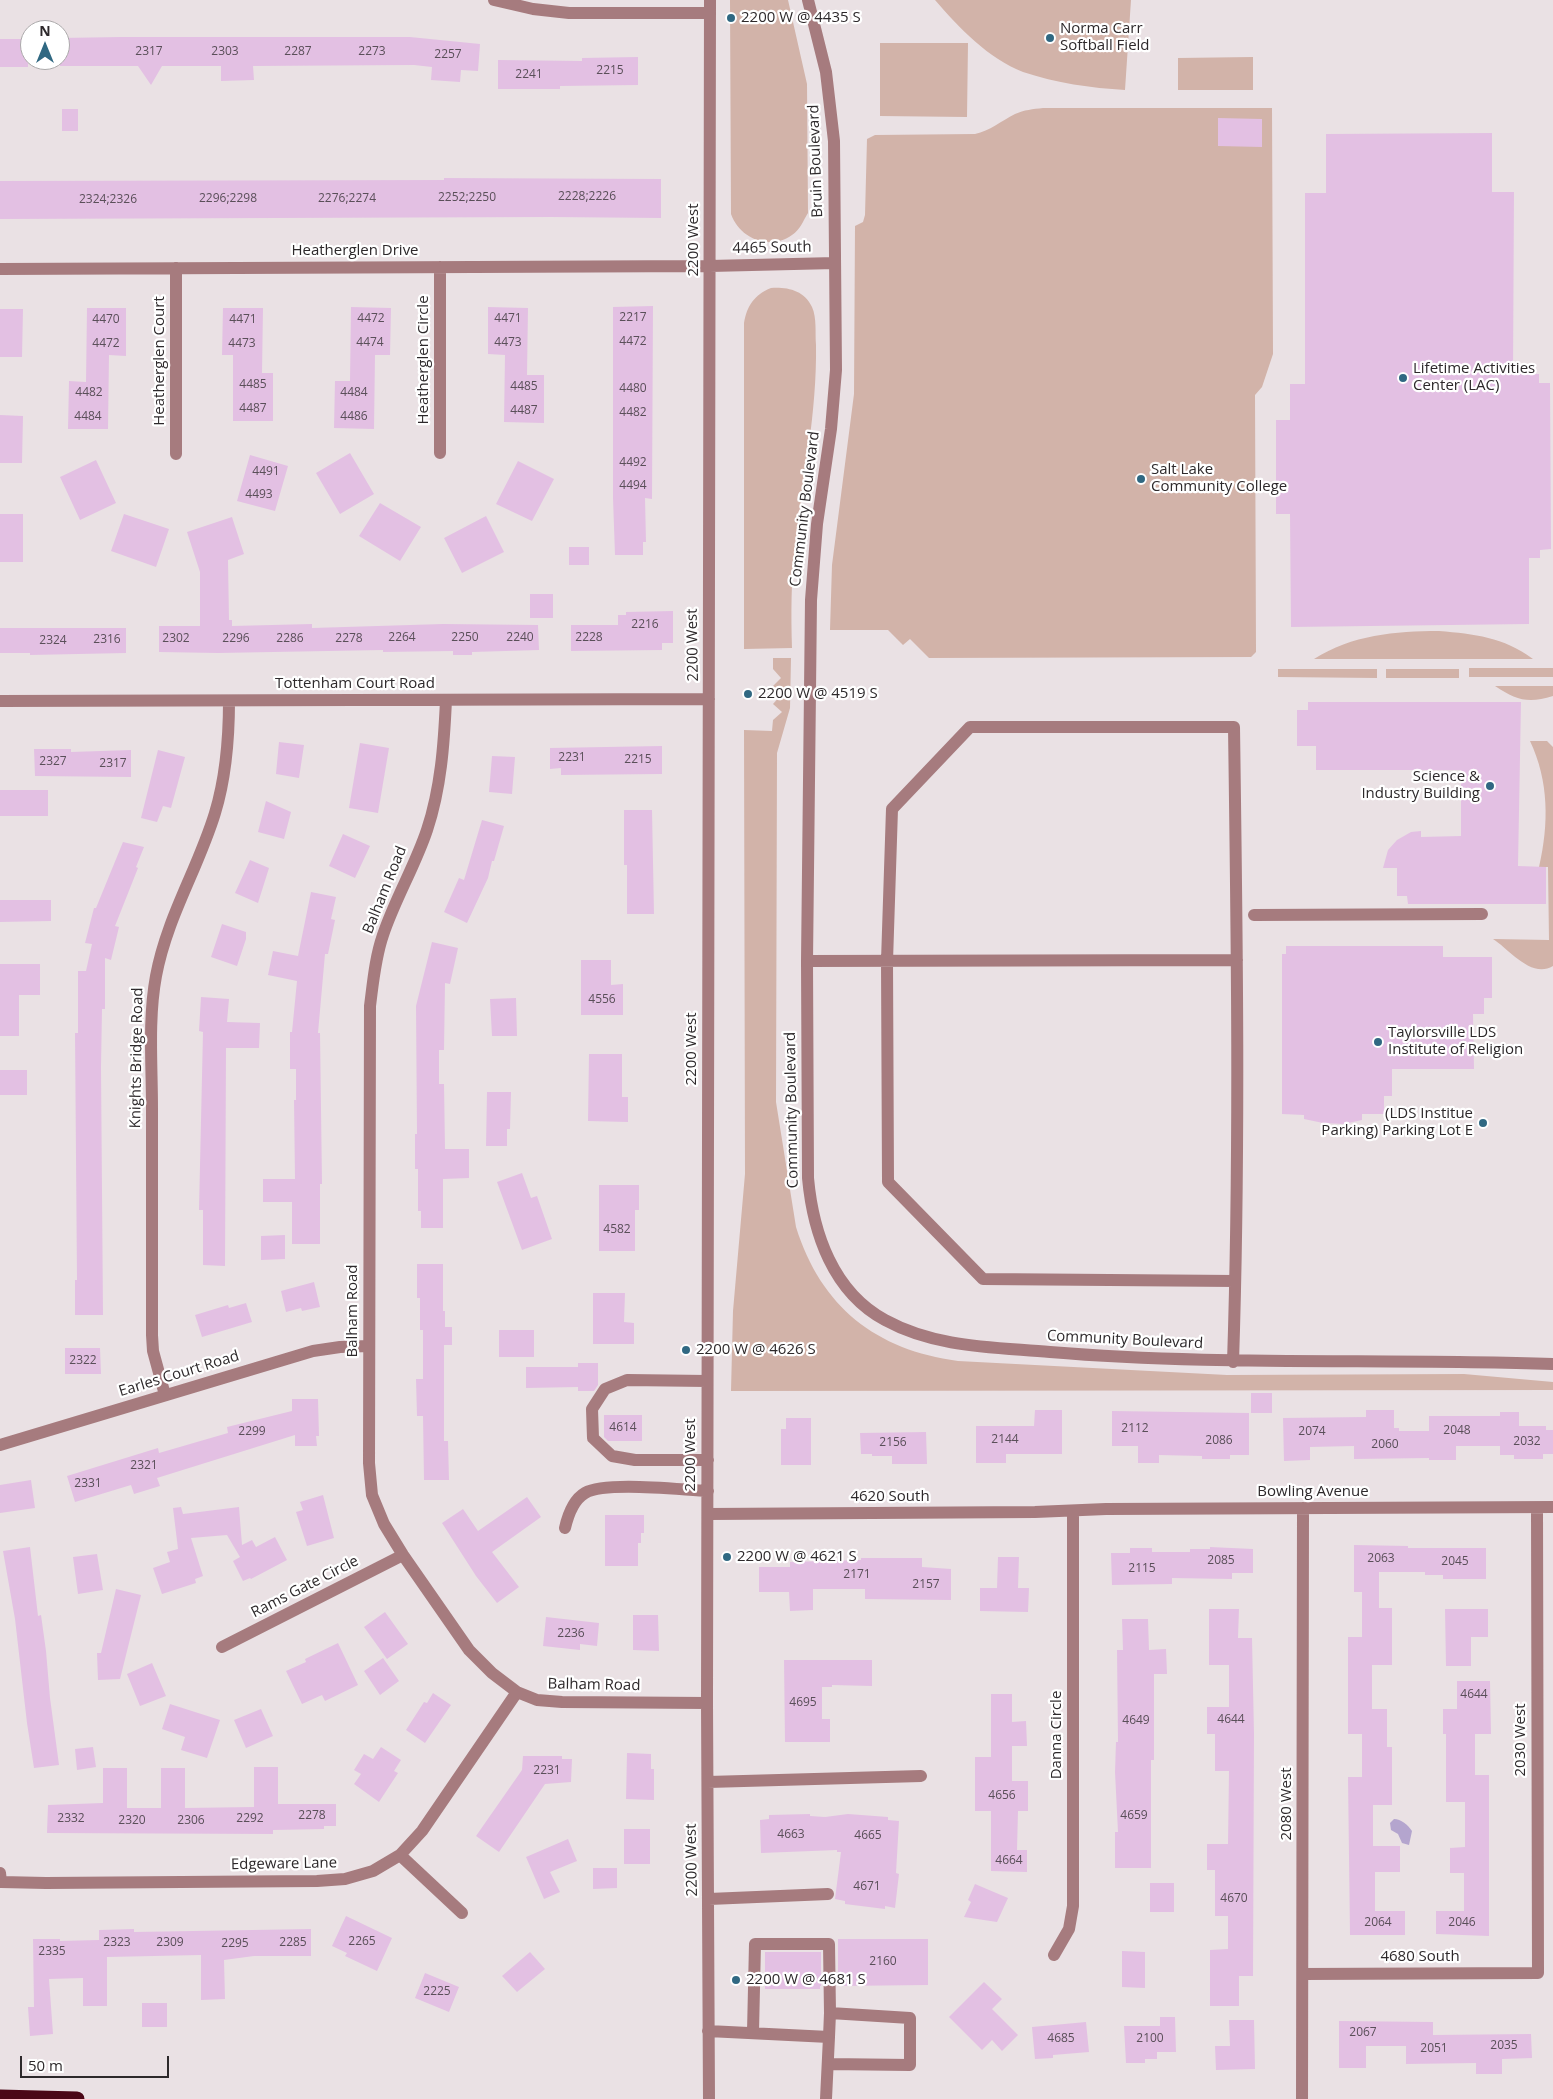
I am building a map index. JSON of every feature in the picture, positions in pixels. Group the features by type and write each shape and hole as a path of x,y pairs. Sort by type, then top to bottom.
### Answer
{"highway":[{"path":"0,2097 77,2099"}],"street":[{"path":"494,0 533,9 569,13 710,6"},
{"name":"Bruin Boulevard","path":"808,0 826,72 831,107 834,141 835,262"},
{"name":"2200 West","path":"709,2099 707,1381 710,6"},
{"name":"4465 South","path":"710,266 835,262"},
{"name":"Community Boulevard","path":"835,262 836,370 831,429 817,524 810,600 807,961 807,1154 810,1201 818,1232 829,1262 852,1294 884,1320 918,1335 953,1344 1080,1354 1233,1362 1553,1364"},
{"name":"Heatherglen Circle","path":"440,266 440,453"},
{"name":"Heatherglen Drive","path":"0,269 710,266"},
{"name":"Heatherglen Court","path":"176,268 176,454"},
{"name":"Tottenham Court Road","path":"0,701 709,699"},
{"name":"Balham Road","path":"446,700 443,751 435,804 426,832 382,937 373,978 369,1036 369,1463 372,1495 384,1524 403,1555 469,1650 492,1673 517,1692 537,1700 562,1702 707,1703"},
{"name":"Knights Bridge Road","path":"165,1396 153,1351 152,1335 152,1041 155,986 162,948 171,919 215,813 226,756 229,701"},
{"path":"1233,1362 1235,1281 1237,960 1234,727 970,727 892,809 887,961 888,1182 983,1279 1235,1281"},
{"path":"1254,915 1482,914"},
{"path":"807,961 1237,960"},
{"name":"Earles Court Road","path":"0,1445 313,1351 340,1347 369,1346"},
{"path":"707,1381 627,1380 605,1389 592,1409 593,1438 612,1456 635,1460 708,1460"},
{"path":"565,1528 568,1512 584,1493 604,1487 708,1491"},
{"name":"Bowling Avenue","path":"1073,1510 1553,1507"},
{"name":"2080 West","path":"1302,2099 1303,1508"},
{"name":"2030 West","path":"1537,1508 1538,1973"},
{"name":"4620 South","path":"708,1514 1073,1510"},
{"name":"Danna Circle","path":"1054,1956 1069,1929 1073,1906 1073,1510"},
{"name":"Rams Gate Circle","path":"222,1647 403,1555"},
{"name":"Edgeware Lane","path":"0,1873 1,1882 317,1881 345,1879 373,1871 400,1855 422,1831 517,1692"},
{"path":"708,1782 920,1776"},
{"path":"400,1855 462,1914"},
{"path":"709,1899 828,1894"},
{"path":"753,2032 755,1944 829,1944 830,2013 826,2099"},
{"name":"4680 South","path":"1303,1974 1538,1973"},
{"path":"828,2064 910,2065 910,2018 830,2013"},
{"path":"708,2031 829,2037"}],"shaded area":[{"path":"730,0 788,0 807,84 808,213 795,233 783,240 774,242 765,242 748,236 735,223 731,214"},
{"name":"Norma Carr Softball Field","path":"935,0 1131,0 1125,90 1061,82 1035,76 1010,66 986,51"},
{"path":"880,43 968,43 967,117 880,116"},
{"path":"1253,57 1253,90 1178,90 1178,58"},
{"path":"1043,108 1272,108 1273,354 1262,387 1255,395 1256,652 1251,657 929,658 910,639 903,645 888,630 830,630 832,565 854,394 855,226 863,222 865,215 867,139 875,135 975,134 991,128 1018,113"},
{"path":"771,288 795,291 809,301 814,311 816,370 809,446 794,559 792,648 744,649 744,323 752,302 760,294"},
{"path":"1439,631 1500,641 1533,659 1314,659 1343,644 1374,636 1406,632"},
{"path":"773,658 791,658 790,708 777,753 776,1102 796,1227 807,1255 820,1280 837,1302 856,1320 877,1335 902,1347 958,1361 1227,1375 1464,1374 1553,1382 1553,1390 731,1391 733,1311 745,1174 744,730 772,731 773,720 782,712 773,704 781,695 773,686 781,678 773,669"},
{"path":"1469,668 1553,668 1553,677 1469,677"},
{"path":"1278,669 1377,669 1377,678 1278,677"},
{"path":"1386,669 1459,669 1459,678 1386,678"},
{"path":"1495,686 1553,686 1553,696 1536,700 1522,699 1509,695"},
{"path":"1530,741 1547,741 1553,747 1553,966 1545,969 1529,966 1493,939 1549,940 1548,867 1539,867 1546,819 1544,787"},
{"path":"1394,1819 1404,1823 1412,1831 1409,1845 1402,1843 1398,1834 1391,1830 1390,1823"}],"building":[{"path":"410,37 480,44 478,71 461,70 460,82 431,80 432,67 414,65 253,66 254,80 221,81 221,66 162,66 151,85 138,66 70,66 70,38"},
{"path":"0,39 20,39 20,67 0,67"},
{"path":"638,57 638,85 560,86 560,89 498,89 498,60 582,61 582,58"},
{"path":"62,109 78,109 78,131 62,131"},
{"path":"1218,118 1262,119 1262,147 1218,146"},
{"name":"Lifetime Activities Center (LAC)","path":"1492,133 1492,192 1514,192 1513,374 1539,374 1539,383 1550,383 1551,549 1540,550 1540,558 1529,558 1529,624 1291,627 1290,514 1276,514 1276,420 1290,420 1290,384 1305,384 1305,193 1326,193 1326,134"},
{"path":"444,178 661,179 661,218 0,219 0,181 444,180"},
{"path":"653,306 652,499 645,498 646,542 643,542 643,555 615,555 613,498 613,307"},
{"path":"351,307 391,308 390,355 375,355 374,429 334,428 335,381 350,381"},
{"path":"488,307 528,308 527,375 544,375 544,423 504,422 505,355 488,354"},
{"path":"87,308 126,308 126,356 109,355 108,429 68,429 69,381 86,382"},
{"path":"223,308 263,308 262,373 273,373 273,421 233,421 233,355 222,355"},
{"path":"0,309 23,309 22,357 0,357"},
{"path":"0,415 23,416 22,463 0,463"},
{"path":"350,453 374,494 340,514 316,473"},
{"path":"250,455 288,466 275,511 237,501"},
{"path":"96,460 116,503 80,520 60,477"},
{"path":"518,461 554,479 532,521 496,504"},
{"path":"380,503 421,527 400,561 359,536"},
{"path":"0,514 23,514 23,562 0,562"},
{"path":"124,514 169,529 156,567 111,551"},
{"path":"486,516 504,552 462,573 444,538"},
{"path":"232,517 244,554 228,560 229,620 232,620 232,626 312,624 312,628 443,624 538,625 539,650 472,652 472,655 453,655 453,651 383,652 383,650 218,653 159,652 159,626 200,626 200,572 187,532"},
{"path":"569,547 589,547 589,565 569,565"},
{"path":"530,594 553,594 553,618 530,618"},
{"path":"673,611 673,643 662,643 662,650 571,651 571,625 618,625 618,615 626,615 626,612"},
{"path":"0,628 126,628 126,653 30,655 30,653 0,653"},
{"name":"Science & Industry Building","path":"1308,702 1521,702 1518,866 1546,867 1546,904 1408,904 1407,896 1397,896 1397,868 1383,868 1388,850 1397,840 1411,832 1421,831 1421,837 1461,836 1461,770 1316,770 1316,746 1297,746 1297,710 1308,710"},
{"path":"279,742 304,745 299,778 276,774"},
{"path":"360,743 389,748 378,813 349,808"},
{"path":"662,746 662,774 561,775 561,768 550,769 550,748"},
{"path":"34,749 71,749 71,752 131,750 131,777 35,776"},
{"path":"158,750 185,757 171,808 163,806 157,822 141,818"},
{"path":"492,756 515,757 512,794 489,792"},
{"path":"0,790 48,790 48,816 0,816"},
{"path":"266,801 291,812 284,839 258,832"},
{"path":"624,810 652,810 654,914 627,914 627,865 624,865"},
{"path":"482,820 504,826 488,878 467,923 444,912 459,878 464,880"},
{"path":"343,834 370,846 355,878 329,866"},
{"path":"123,842 144,847 136,867 138,868 115,926 119,927 111,960 105,958 105,1009 102,1009 101,1067 103,1315 75,1315 75,1280 77,1280 75,1033 78,1033 78,971 86,971 92,944 85,943 94,908 96,908"},
{"path":"250,860 269,868 258,903 235,893"},
{"path":"311,892 336,897 331,919 335,920 328,954 325,954 318,1033 320,1033 322,1184 320,1184 320,1244 292,1244 292,1202 263,1202 263,1179 295,1179 294,1100 296,1100 296,1069 290,1069 290,1032 292,1032 297,981 268,975 273,951 298,956"},
{"path":"0,900 51,900 51,921 0,922"},
{"path":"222,924 246,932 246,939 237,966 211,957"},
{"path":"432,942 458,948 450,984 445,983 444,1050 439,1050 439,1084 444,1084 445,1149 469,1149 469,1178 443,1179 443,1228 421,1228 421,1211 418,1211 418,1169 415,1169 415,1134 417,1134 416,1006"},
{"name":"Taylorsville LDS Institute of Religion","path":"1286,946 1443,946 1443,957 1492,957 1492,998 1484,998 1484,1014 1473,1014 1474,1069 1392,1069 1392,1096 1384,1096 1384,1114 1362,1114 1362,1120 1344,1124 1323,1123 1304,1119 1304,1115 1282,1114 1282,954 1286,954"},
{"path":"581,960 611,960 611,985 623,984 623,1015 581,1015"},
{"path":"0,964 40,964 40,995 19,995 19,1036 0,1036"},
{"path":"201,997 229,999 227,1022 260,1023 259,1048 226,1048 225,1266 203,1265 203,1210 199,1210 203,1032 199,1031"},
{"path":"516,998 517,1036 492,1036 490,999"},
{"path":"589,1054 622,1054 622,1097 628,1097 628,1122 588,1121"},
{"path":"0,1070 27,1070 27,1095 0,1095"},
{"path":"487,1092 511,1092 510,1129 507,1129 507,1146 486,1146"},
{"path":"522,1173 531,1198 537,1196 552,1239 522,1250 497,1182"},
{"path":"599,1185 639,1185 639,1210 635,1210 635,1251 599,1251"},
{"path":"285,1235 285,1259 261,1260 261,1236"},
{"path":"417,1264 443,1264 445,1327 452,1327 452,1345 444,1345 444,1441 448,1441 449,1480 424,1480 423,1416 417,1416 416,1379 423,1379 423,1330 420,1330 420,1298 417,1298"},
{"path":"314,1282 320,1307 302,1311 301,1308 286,1312 281,1291"},
{"path":"593,1293 625,1293 624,1322 634,1323 634,1344 593,1344"},
{"path":"246,1303 252,1322 202,1337 195,1315 228,1305 229,1308"},
{"path":"499,1330 534,1330 534,1357 499,1357"},
{"path":"65,1348 100,1348 101,1374 65,1374"},
{"path":"578,1363 598,1363 598,1385 594,1391 578,1391 578,1387 526,1388 526,1367 578,1367"},
{"path":"1251,1393 1272,1393 1272,1413 1251,1413"},
{"path":"292,1399 318,1399 319,1436 316,1436 317,1446 295,1446 295,1435 157,1478 160,1486 134,1494 131,1485 75,1502 67,1476 158,1448 159,1453 228,1433 227,1427 292,1411"},
{"path":"1035,1410 1062,1410 1062,1454 1006,1454 1006,1463 976,1463 976,1426 1034,1426"},
{"path":"1366,1410 1394,1410 1394,1428 1399,1428 1399,1431 1429,1431 1429,1416 1500,1416 1500,1412 1519,1412 1519,1426 1546,1426 1546,1430 1553,1430 1553,1454 1543,1454 1543,1459 1514,1459 1514,1455 1500,1455 1500,1446 1456,1446 1456,1460 1429,1460 1429,1458 1354,1459 1354,1446 1310,1447 1310,1460 1284,1461 1283,1418 1366,1417"},
{"path":"1112,1411 1249,1413 1249,1455 1230,1455 1230,1459 1202,1459 1202,1456 1159,1455 1159,1463 1138,1463 1138,1446 1112,1446"},
{"path":"604,1415 642,1415 642,1441 608,1441 604,1437"},
{"path":"786,1418 811,1418 811,1465 781,1465 781,1429 786,1429"},
{"path":"926,1432 927,1464 892,1464 892,1456 861,1454 860,1433"},
{"path":"31,1480 35,1508 0,1513 0,1485"},
{"path":"323,1495 334,1538 307,1546 296,1512 303,1510 300,1502"},
{"path":"527,1497 541,1517 492,1552 519,1587 497,1603 476,1576 442,1523 463,1509 478,1531"},
{"path":"181,1507 183,1514 239,1507 242,1545 252,1540 256,1547 275,1537 287,1560 251,1579 243,1581 233,1561 240,1557 227,1535 191,1538 203,1576 195,1579 196,1583 162,1594 153,1568 170,1562 167,1552 178,1549 173,1508"},
{"path":"605,1515 644,1515 644,1533 641,1533 641,1543 638,1543 638,1566 605,1566"},
{"path":"1354,1545 1408,1546 1408,1548 1486,1548 1486,1579 1443,1579 1443,1575 1425,1575 1425,1572 1379,1572 1379,1608 1392,1608 1392,1665 1372,1665 1372,1709 1387,1709 1387,1747 1392,1747 1392,1805 1373,1805 1373,1846 1400,1846 1400,1872 1375,1872 1375,1911 1405,1911 1405,1935 1350,1935 1348,1777 1362,1777 1362,1734 1348,1734 1348,1637 1362,1637 1362,1592 1354,1592"},
{"path":"30,1547 38,1616 41,1615 46,1651 59,1765 34,1768 15,1619 3,1551"},
{"path":"1210,1547 1253,1549 1253,1573 1232,1573 1232,1579 1172,1578 1172,1584 1112,1585 1111,1553 1130,1553 1130,1548 1152,1548 1152,1552 1190,1552 1190,1549 1210,1549"},
{"path":"97,1554 103,1590 78,1594 73,1557"},
{"path":"998,1557 1019,1557 1018,1588 1029,1588 1028,1612 980,1611 980,1588 997,1588"},
{"path":"861,1558 922,1558 922,1567 951,1569 951,1600 865,1599 865,1589 813,1589 813,1610 790,1611 789,1592 759,1592 759,1567 790,1567 790,1562 861,1560"},
{"path":"116,1589 141,1595 120,1679 98,1680 97,1653 101,1653"},
{"path":"1209,1609 1239,1609 1238,1638 1252,1638 1254,1734 1253,1976 1239,1976 1239,2006 1210,2006 1210,1950 1228,1949 1228,1916 1215,1916 1215,1870 1207,1870 1207,1844 1228,1844 1229,1771 1215,1771 1215,1734 1207,1734 1207,1707 1229,1707 1229,1665 1209,1665"},
{"path":"1445,1609 1488,1609 1488,1637 1471,1637 1471,1666 1446,1666"},
{"path":"385,1612 408,1644 387,1659 364,1627"},
{"path":"633,1615 658,1615 659,1651 633,1650"},
{"path":"546,1617 599,1623 597,1646 580,1644 580,1650 543,1646"},
{"path":"1122,1619 1148,1619 1149,1650 1166,1649 1167,1674 1154,1674 1154,1760 1151,1760 1151,1868 1115,1868 1115,1832 1118,1832 1115,1772 1116,1742 1118,1742 1117,1650 1123,1650"},
{"path":"338,1643 358,1685 325,1701 322,1695 302,1704 286,1671 306,1662 305,1659"},
{"path":"383,1658 399,1681 380,1695 364,1671"},
{"path":"784,1660 872,1660 872,1686 832,1685 832,1687 822,1687 822,1719 830,1719 830,1742 785,1742"},
{"path":"152,1663 166,1696 140,1706 127,1674"},
{"path":"1457,1681 1490,1681 1491,1734 1475,1734 1475,1775 1489,1775 1489,1936 1436,1934 1436,1911 1464,1911 1464,1873 1450,1873 1450,1848 1465,1847 1465,1802 1446,1802 1446,1734 1443,1734 1443,1709 1457,1709"},
{"path":"433,1693 451,1705 425,1743 406,1730 424,1702 427,1703"},
{"path":"991,1694 1012,1694 1012,1722 1026,1721 1027,1746 1012,1746 1012,1781 1028,1781 1028,1811 1018,1811 1017,1850 1027,1850 1027,1872 991,1871 991,1811 975,1811 975,1757 991,1757"},
{"path":"170,1704 220,1720 207,1758 181,1750 185,1737 162,1729"},
{"path":"261,1709 273,1736 246,1748 234,1720"},
{"path":"93,1747 96,1767 77,1770 75,1749"},
{"path":"381,1747 401,1760 394,1771 398,1773 379,1802 354,1784 361,1774 354,1770 364,1754 373,1759"},
{"path":"627,1753 651,1754 651,1769 654,1769 654,1800 626,1799"},
{"path":"523,1756 562,1756 562,1759 572,1759 571,1782 545,1784 499,1852 476,1836 522,1770"},
{"path":"254,1767 278,1767 278,1804 336,1804 336,1826 324,1826 324,1829 273,1830 273,1834 47,1833 48,1805 103,1803 103,1768 127,1768 127,1808 161,1808 161,1768 185,1768 185,1808 254,1807"},
{"path":"810,1814 810,1816 825,1817 848,1814 888,1817 888,1820 899,1821 896,1873 899,1874 895,1908 885,1906 885,1909 845,1904 845,1901 835,1899 841,1852 837,1852 837,1850 761,1853 760,1820 769,1819 769,1815"},
{"path":"624,1829 650,1829 650,1864 624,1864"},
{"path":"568,1839 577,1861 550,1872 560,1892 544,1899 526,1857"},
{"path":"593,1868 617,1868 617,1888 593,1889"},
{"path":"1150,1883 1174,1883 1174,1912 1150,1912"},
{"path":"975,1884 1008,1898 997,1922 964,1917 971,1902 968,1900"},
{"path":"346,1916 392,1938 377,1971 345,1956 347,1953 332,1946"},
{"path":"134,1929 134,1932 311,1929 311,1956 254,1956 224,1960 225,1999 201,2000 201,1955 107,1957 107,2006 83,2006 83,1978 49,1979 53,2034 30,2036 28,2007 34,2007 33,1939 60,1939 60,1941 99,1940 99,1930"},
{"path":"838,1939 928,1939 928,1985 838,1986"},
{"path":"1122,1951 1145,1952 1145,1988 1122,1987"},
{"path":"530,1952 545,1969 517,1992 502,1976"},
{"path":"765,1952 821,1952 820,1989 765,1989"},
{"path":"425,1973 459,1987 449,2012 415,1998"},
{"path":"984,1982 1002,1999 992,2009 1018,2035 1002,2051 992,2040 982,2050 949,2017"},
{"path":"142,2003 167,2003 167,2027 142,2027"},
{"path":"1160,2017 1175,2017 1176,2052 1157,2052 1157,2059 1145,2059 1145,2063 1126,2063 1124,2026 1160,2026"},
{"path":"1229,2020 1254,2020 1255,2069 1216,2070 1215,2046 1230,2046"},
{"path":"1339,2021 1433,2022 1433,2035 1531,2034 1532,2058 1502,2059 1502,2074 1476,2074 1476,2063 1406,2064 1406,2046 1366,2046 1366,2068 1339,2068"},
{"path":"1086,2022 1089,2052 1053,2055 1053,2058 1035,2059 1032,2027"}],"place":[{"name":"2200 W @ 4435 S","path":"731,18"},
{"name":"Norma Carr Softball Field","path":"1050,38"},
{"name":"Lifetime Activities Center (LAC)","path":"1403,378"},
{"name":"Salt Lake Community College","path":"1141,479"},
{"name":"2200 W @ 4519 S","path":"748,694"},
{"name":"Science & Industry Building","path":"1490,786"},
{"name":"Taylorsville LDS Institute of Religion","path":"1378,1042"},
{"name":"(LDS Institue Parking) Parking Lot E","path":"1483,1123"},
{"name":"2200 W @ 4626 S","path":"686,1350"},
{"name":"2200 W @ 4621 S","path":"727,1557"},
{"name":"2200 W @ 4681 S","path":"736,1980"}]}
